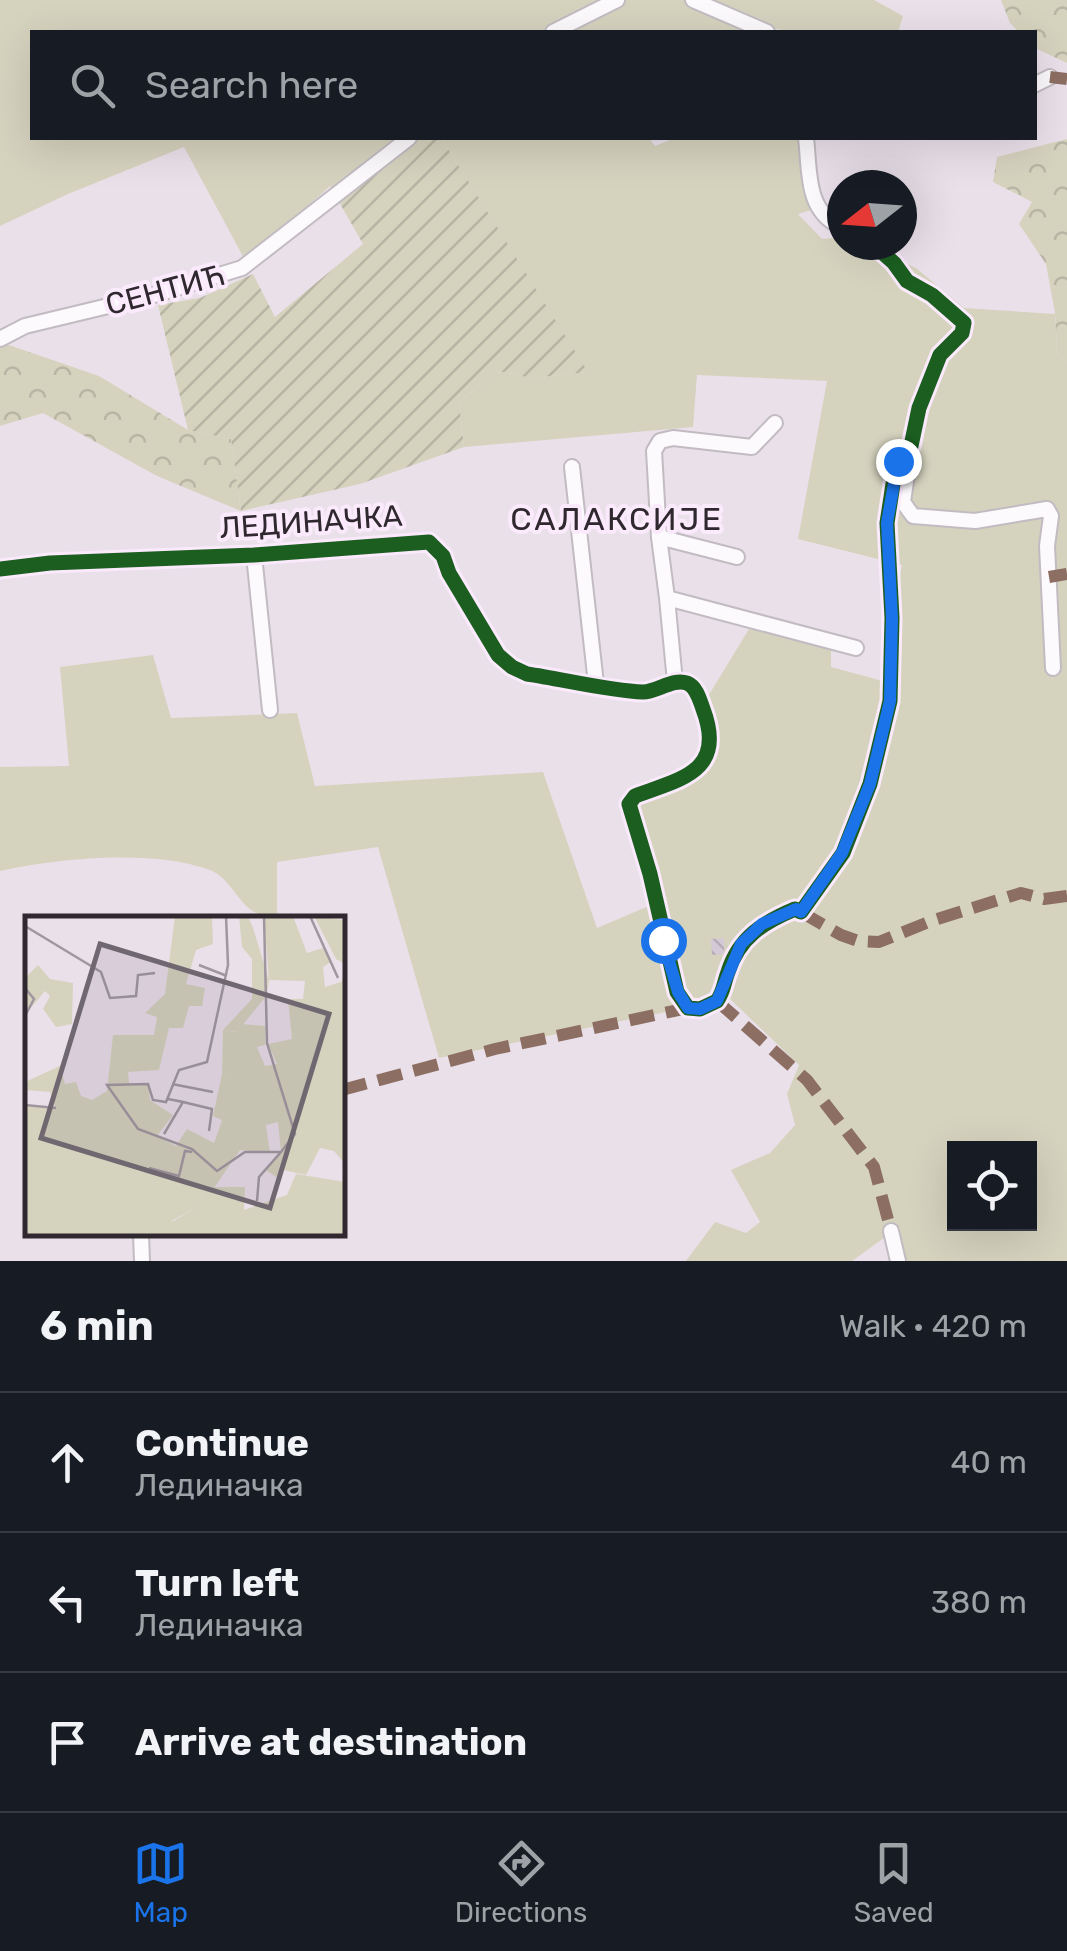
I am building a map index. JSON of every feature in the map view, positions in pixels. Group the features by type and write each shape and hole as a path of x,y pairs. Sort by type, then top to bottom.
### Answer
{"street":[{"path":"557,30 618,0"},
{"path":"692,0 764,30"},
{"path":"1037,84 1050,77"},
{"name":"СЕНТИЋ","path":"0,339 25,326 242,268 406,140"},
{"path":"806,140 810,190 827,216"},
{"path":"892,260 907,281 932,295 964,323 962,333 940,355 919,408 903,502 914,516 975,521 1047,509 1052,516 1048,546 1053,668"},
{"path":"775,422 752,448 673,438 660,442 654,451 675,682 688,683 694,689 707,721 710,744 692,775 634,796 629,804 678,992 688,1008 700,1009 717,1001 724,992 732,960 749,934 781,915 796,909 801,912 842,853 870,784 890,701 892,618 887,523 898,461 911,446"},
{"path":"572,467 596,684"},
{"path":"659,538 737,557"},
{"name":"ЛЕДИНАЧКА","path":"0,569 50,562 254,555 429,542 443,556 449,573 498,654 512,668 632,692 655,692 675,682"},
{"path":"254,555 270,710"},
{"path":"668,598 856,648"},
{"path":"891,1231 898,1261"},
{"path":"141,1236 142,1261"}],"green space":[{"path":"0,0 874,0 903,16 899,30 30,30 30,140 396,140 330,186 246,262 184,147 0,226"},
{"path":"1001,0 1067,0 1067,63 1037,49 1037,30 1017,30"},
{"path":"1067,139 1067,362 1057,352 1046,264 1019,224 1032,202 993,182 997,157"},
{"path":"396,140 442,140 588,372 531,378 498,371 459,402 464,447 360,484 241,511 231,439 188,430 158,305 200,298 253,274 275,317 363,244 330,186"},
{"path":"442,140 650,140 655,146 670,140 804,140 821,207 798,214 822,239 827,238 827,260 899,260 916,268 964,308 1055,314 1057,352 1067,362 1067,1261 905,1261 899,1227 852,1261 686,1261 715,1222 746,1233 760,1222 731,1170 770,1153 795,1125 787,1094 799,1065 730,999 439,1058 378,847 277,862 277,916 254,912 219,875 187,863 106,858 0,871 0,767 69,766 60,667 153,655 171,718 297,713 315,786 543,772 597,928 656,903 632,802 707,773 707,698 749,629 831,644 831,667 883,681 902,565 798,539 827,381 697,375 693,427 464,447 459,402 498,371 531,378 587,372"},
{"path":"0,342 99,376 188,430 231,439 241,511 157,476 43,413 0,426"}],"building":[{"path":"724,938 724,954 712,955 711,939"}],"marked path":[{"path":"1050,77 1067,79"},
{"path":"1049,577 1067,574"},
{"path":"801,912 841,935 879,942 1021,893 1044,899 1067,896"},
{"path":"717,1001 807,1080 874,1167 891,1231"},
{"path":"345,1089 495,1049 688,1008"}],"cycle path":[{"path":"0,569 429,542 443,556 449,573 498,655 512,667 527,674 630,691 648,691 676,682 690,685 699,698 709,730 704,760 683,778 635,796 629,804 650,874 677,992 688,1008 700,1009 717,1001 733,960 754,932 795,909 801,912 843,853 870,784 890,701 892,618 887,523 893,484 898,461 911,446 919,408 940,355 962,333 964,323 932,295 907,281 891,260"}],"district":[{"name":"САЛАКСИЈЕ","path":"617,519"}],"route":[{"path":"663,940 678,992 688,1008 700,1009 717,1001 724,992 732,960 749,934 781,915 796,909 801,912 842,853 870,784 890,701 892,618 887,523 898,461"}]}
